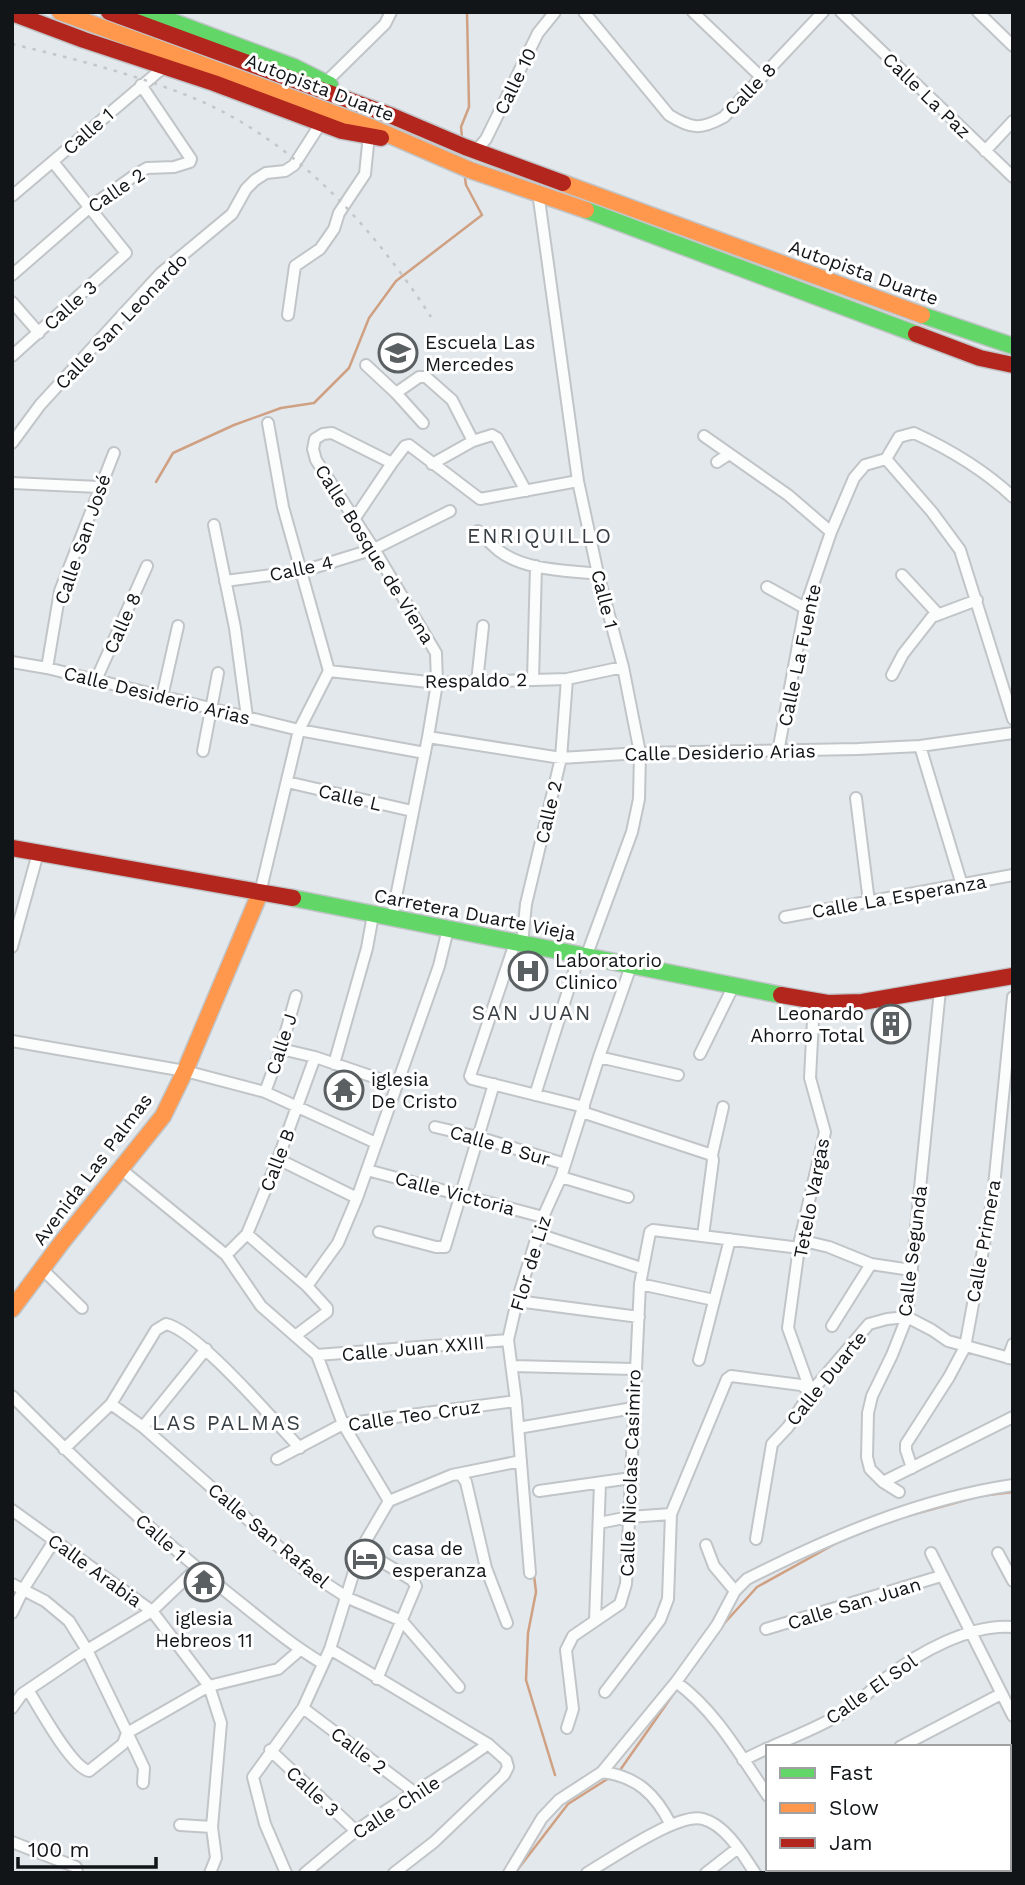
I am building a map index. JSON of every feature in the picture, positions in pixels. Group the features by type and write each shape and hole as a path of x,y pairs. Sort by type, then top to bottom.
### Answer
{"main road":[{"name":"Autopista Duarte","path":"60,12 170,51 470,170 538,192 980,358 1013,365"},
{"name":"Autopista Duarte","path":"109,12 966,332 1013,346"},
{"path":"147,12 294,67 392,116"},
{"name":"Autopista Duarte","path":"12,13 214,83 342,131 409,144"},
{"name":"Carretera Duarte Vieja","path":"12,848 392,917 733,988 828,1003 862,1002 1013,976"},
{"name":"Avenida Las Palmas","path":"12,1309 163,1116 260,893"}],"street":[{"path":"326,82 385,24 391,12"},
{"name":"Calle 10","path":"471,149 486,139 538,33 555,12"},
{"name":"Calle 8","path":"584,12 669,115 683,124 695,127 711,125 724,117 823,12"},
{"path":"693,12 761,77"},
{"name":"Calle La Paz","path":"841,12 1013,177"},
{"path":"978,12 1013,46"},
{"name":"Calle 1","path":"12,196 164,67"},
{"name":"Calle 2","path":"12,275 90,207 147,168 174,167 191,161 141,85"},
{"path":"985,151 1013,121"},
{"name":"Calle San Leonardo","path":"12,443 40,405 161,273 232,214 255,180 266,173 285,171 294,165 321,122"},
{"path":"288,316 295,266 320,249 334,229 340,213 365,174 369,135"},
{"path":"53,162 90,207"},
{"name":"Calle 1","path":"536,1095 583,957 632,832 639,799 640,753 623,667 598,574 578,481 538,192"},
{"name":"Calle 3","path":"12,356 125,253 90,207"},
{"path":"12,302 39,333"},
{"path":"366,365 423,423"},
{"path":"396,393 419,377 426,377 452,400 473,441"},
{"path":"260,893 299,730 329,671 283,507 268,423"},
{"name":"Calle Bosque de Viena","path":"392,463 332,433 315,439 313,449 316,460 355,518 436,653 437,683 392,917"},
{"name":"Calle La Fuente","path":"778,752 805,608 831,531 854,478 865,465 886,458 899,437 914,433 953,451 992,478 1013,497"},
{"path":"432,464 473,441 492,435 497,438 527,491"},
{"path":"704,436 789,495 831,531"},
{"path":"355,518 407,445 480,499 578,481"},
{"name":"Calle San José","path":"47,668 60,591 114,453"},
{"path":"717,463 729,454"},
{"path":"886,458 960,550 1013,719"},
{"path":"12,483 99,487"},
{"name":"Calle 4","path":"225,582 303,571 374,549 450,511"},
{"path":"214,525 235,628 247,717"},
{"path":"478,531 499,551 536,566 598,574"},
{"name":"Calle 8","path":"96,680 148,566"},
{"path":"533,680 536,566"},
{"path":"902,575 937,613"},
{"path":"767,587 805,608"},
{"path":"892,675 922,627 937,613 977,600"},
{"path":"162,697 178,626"},
{"path":"477,682 483,626"},
{"name":"Calle Desiderio Arias","path":"12,662 47,668 299,730 425,753"},
{"name":"Respaldo 2","path":"329,671 437,683 566,679 623,667"},
{"path":"203,751 218,673"},
{"name":"Calle 2","path":"494,1084 472,1079 470,1076 518,944 561,758 566,679"},
{"name":"Calle Desiderio Arias","path":"428,737 561,758 640,753 778,752 920,746 1013,733"},
{"path":"920,746 962,885"},
{"name":"Calle L","path":"287,782 412,811"},
{"path":"856,798 869,902"},
{"path":"12,947 38,853"},
{"name":"Calle La Esperanza","path":"785,917 1013,876"},
{"path":"334,1064 367,948 373,915"},
{"path":"307,1286 338,1243 357,1198 439,966 448,929"},
{"name":"Flor de Liz","path":"530,1573 516,1401 508,1340 543,1217 561,1177 598,1057 631,966"},
{"path":"700,1054 733,988"},
{"name":"Calle Segunda","path":"899,1492 883,1482 870,1469 867,1457 868,1413 872,1396 907,1317 940,990"},
{"name":"Calle J","path":"265,1092 296,996"},
{"name":"Calle Primera","path":"912,1468 906,1444 965,1347 993,1196 1013,997"},
{"name":"Tetelo Vargas","path":"811,1392 788,1328 800,1244 825,1132 810,1078 814,1001"},
{"path":"12,1041 185,1070 265,1092 376,1143"},
{"path":"281,1049 397,1085"},
{"path":"598,1057 678,1075"},
{"name":"Calle B","path":"226,1255 247,1234 315,1058"},
{"path":"379,1232 445,1247 494,1084 583,1109 712,1155"},
{"path":"723,1107 712,1155 703,1236 830,1247 871,1264 911,1270"},
{"name":"Calle B Sur","path":"435,1127 478,1137 565,1164"},
{"path":"278,1159 357,1198"},
{"path":"121,1170 226,1255 261,1306 317,1355 343,1424 389,1501"},
{"name":"Calle Victoria","path":"367,1170 543,1217"},
{"path":"561,1177 628,1198"},
{"name":"Calle Nicolas Casimiro","path":"567,1728 573,1709 566,1650 573,1636 620,1604 626,1584 634,1369 641,1268 650,1232 653,1230 703,1236"},
{"path":"247,1234 307,1286 327,1308 327,1312 295,1336"},
{"path":"538,1234 641,1268"},
{"path":"699,1360 730,1239"},
{"path":"832,1326 871,1264"},
{"path":"42,1269 82,1308"},
{"path":"640,1284 714,1300"},
{"path":"517,1301 639,1318"},
{"path":"907,1317 932,1329 947,1341 1010,1359 1013,1343"},
{"name":"Calle Duarte","path":"756,1539 772,1444 788,1427 811,1392 869,1324 907,1317"},
{"path":"64,1449 111,1404 156,1330 166,1324 174,1326 206,1349 300,1448"},
{"name":"Calle Juan XXIII","path":"317,1355 508,1340"},
{"path":"144,1427 206,1349"},
{"path":"512,1366 634,1369"},
{"path":"605,1692 660,1620 668,1599 671,1514 729,1377 801,1385 811,1392"},
{"name":"Calle 1","path":"12,1396 64,1449 197,1568 300,1650 322,1663"},
{"name":"Calle Teo Cruz","path":"277,1460 343,1424 516,1401"},
{"name":"Calle San Rafael","path":"111,1404 144,1427 305,1570 348,1598 402,1621 459,1687"},
{"path":"518,1428 633,1408"},
{"path":"883,1482 1013,1417"},
{"path":"286,1873 265,1824 253,1777 303,1708 330,1649 361,1549 389,1501 452,1475 521,1461"},
{"path":"461,1475 466,1482 486,1568 507,1623"},
{"path":"538,1491 631,1478"},
{"path":"595,1621 600,1483"},
{"path":"509,1873 542,1818 559,1800 602,1772 676,1682 717,1625 735,1591 747,1579 859,1526 955,1495 1013,1485"},
{"name":"Calle Arabia","path":"12,1510 152,1611 209,1686 221,1723 212,1827 216,1858 209,1873"},
{"path":"599,1523 629,1517 671,1514"},
{"path":"12,1613 24,1588 54,1541"},
{"path":"706,1545 713,1566 735,1591"},
{"path":"361,1549 412,1580 416,1586 377,1679"},
{"path":"931,1553 1013,1716"},
{"path":"998,1553 1013,1581"},
{"path":"12,1708 20,1690 152,1611 197,1568"},
{"name":"Calle San Juan","path":"766,1629 941,1576"},
{"path":"12,1584 45,1601 69,1621 87,1650 144,1768 143,1783"},
{"name":"Calle El Sol","path":"774,1745 837,1717 907,1663 970,1632 998,1625 1013,1627"},
{"path":"330,1649 488,1744 506,1760 509,1767 504,1775 434,1842 394,1873"},
{"path":"20,1690 83,1770 89,1771 123,1744 127,1733 209,1686 278,1669 300,1650"},
{"path":"676,1682 713,1716 766,1793"},
{"path":"904,1745 1002,1694"},
{"name":"Calle 2","path":"303,1708 415,1792"},
{"name":"Calle Chile","path":"306,1873 356,1831 452,1771 488,1744"},
{"name":"Calle El Sol","path":"743,1760 766,1748"},
{"name":"Calle 3","path":"270,1750 356,1831"},
{"path":"602,1772 622,1776 652,1796 660,1803 671,1825"},
{"path":"587,1873 671,1825 701,1818 716,1825 738,1848 755,1873"},
{"path":"180,1825 212,1827"},
{"path":"12,1842 77,1870"},
{"path":"706,1873 738,1848"}],"waterway":[{"path":"462,137 461,127 469,107 467,12"},
{"path":"156,482 173,453 234,425 281,408 314,403 349,368 369,318 396,281 482,215 465,178"},
{"path":"904,1517 980,1496 1013,1492"},
{"path":"721,1627 757,1587 842,1540"},
{"path":"534,1575 536,1592 528,1633 526,1680 555,1775"},
{"path":"618,1773 677,1689"},
{"path":"515,1873 568,1804 609,1778"}],"railway":[{"path":"12,44 100,66 165,87 224,112 260,134 325,186 355,217 408,282 431,317"}],"traffic: fast":[{"path":"147,12 294,67 330,85"},
{"path":"586,210 916,334"},
{"path":"922,315 1013,346"},
{"path":"293,898 781,995"}],"traffic: slow":[{"path":"60,12 373,128 470,170 586,210"},
{"path":"563,183 922,315"},
{"path":"12,1309 163,1116 185,1071 260,893"}],"traffic: jam":[{"path":"109,12 392,116 465,147 563,183"},
{"path":"12,13 214,83 342,131 381,138"},
{"path":"916,334 980,358 1013,365"},
{"path":"12,848 293,898"},
{"path":"781,995 828,1003 862,1002 1013,976"}],"place":[{"name":"Escuela Las Mercedes","path":"398,353"},
{"name":"Laboratorio Clinico","path":"528,971"},
{"name":"Leonardo Ahorro Total","path":"891,1024"},
{"name":"iglesia De Cristo","path":"344,1090"},
{"name":"casa de esperanza","path":"365,1559"},
{"name":"iglesia Hebreos 11","path":"204,1582"}],"district":[{"name":"ENRIQUILLO","path":"540,536"},
{"name":"SAN JUAN","path":"532,1013"},
{"name":"LAS PALMAS","path":"227,1423"}]}
